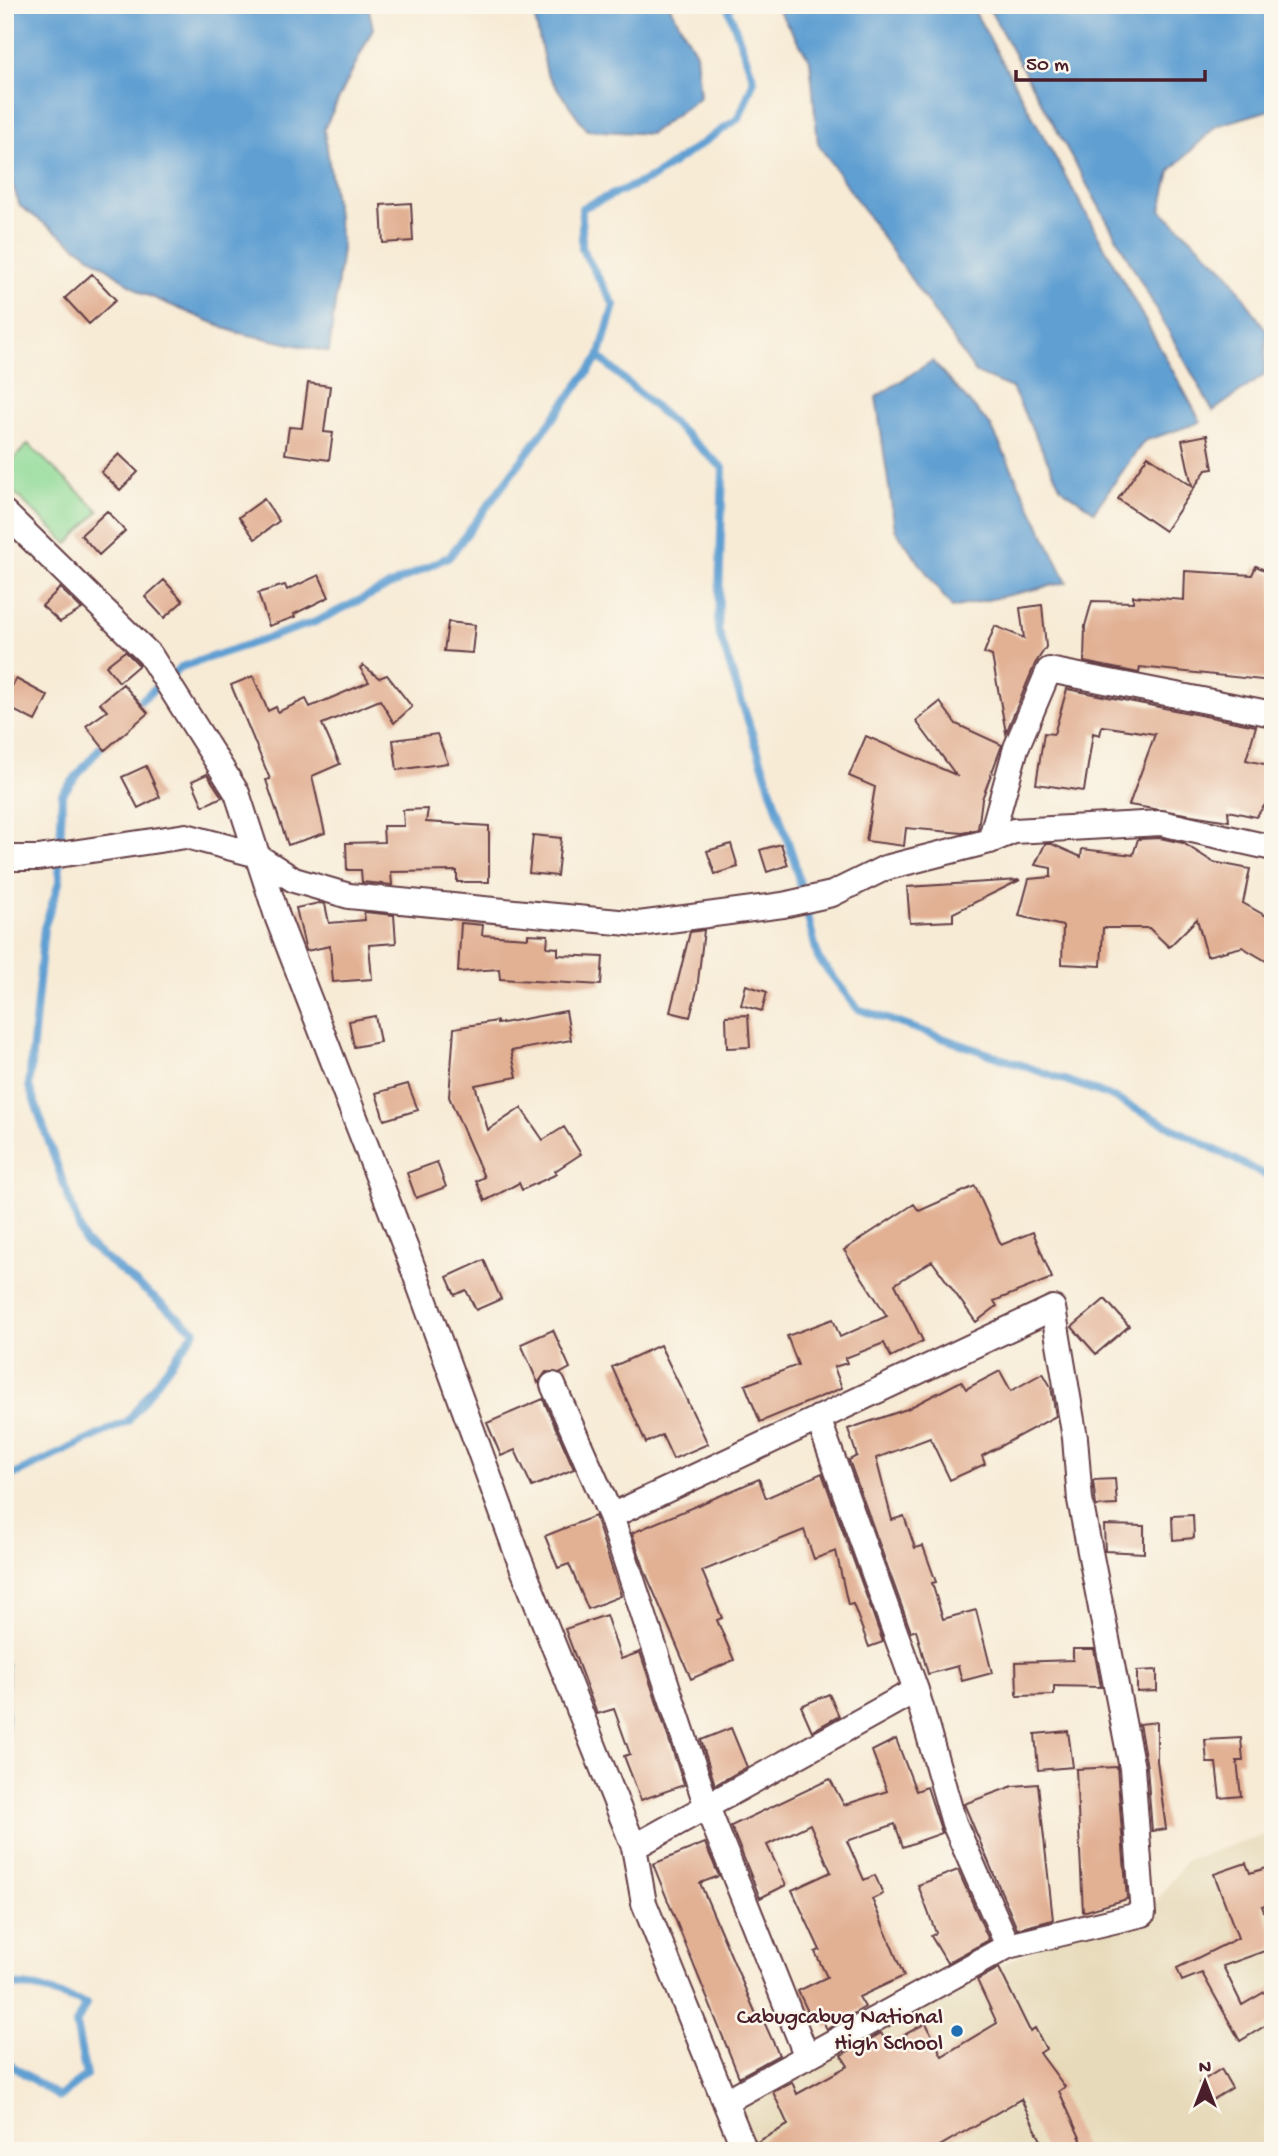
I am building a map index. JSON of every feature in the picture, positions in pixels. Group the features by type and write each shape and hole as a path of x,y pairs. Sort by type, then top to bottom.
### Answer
{"street":[{"path":"5,513 150,655 237,793 254,854 407,1249 519,1559 634,1847 644,1903 745,2151"},
{"path":"990,841 1016,748 1049,670 1273,714"},
{"path":"5,859 38,858 186,836 254,854 294,880 349,896 639,924 783,905 832,894 885,868 990,841 1014,831 1161,822 1271,842"},
{"path":"611,1516 1053,1308 1075,1438 1080,1500 1132,1768 1143,1914 1008,1946 726,2101"},
{"path":"553,1385 611,1516 707,1807 807,2057"},
{"path":"818,1418 916,1690 954,1823 1008,1946"},
{"path":"634,1847 916,1690"}],"shaded area":[{"path":"1273,1832 1273,2151 751,2151 731,2104 1065,1933 1142,1921 1187,1860"}],"green space":[{"path":"28,444 99,511 68,544 5,484 5,468"}],"water":[{"path":"5,5 368,5 373,28 324,129 342,248 329,352 235,332 142,293 20,206 5,163"},
{"path":"532,5 669,5 696,53 700,97 650,134 587,130 547,74"},
{"path":"775,5 971,5 1201,422 1144,441 1094,511 1061,488 1012,388 976,373 818,144 810,60"},
{"path":"987,5 1273,5 1273,109 1216,126 1170,171 1161,210 1227,272 1267,332 1264,375 1213,411"},
{"path":"932,361 991,426 1067,582 952,608 895,529 876,397"}],"building":[{"path":"411,203 413,241 383,243 381,205"},
{"path":"92,274 116,300 89,324 65,298"},
{"path":"308,383 330,386 324,432 333,433 329,460 285,454 289,427 302,428"},
{"path":"1207,435 1213,469 1206,470 1165,531 1118,499 1148,456 1192,486 1182,440"},
{"path":"119,454 138,472 120,490 101,472"},
{"path":"264,499 279,521 255,539 239,517"},
{"path":"107,511 125,531 99,555 81,535"},
{"path":"1256,566 1273,574 1271,681 1140,667 1139,673 1084,662 1085,626 1092,601 1133,602 1133,596 1184,600 1185,571 1252,575"},
{"path":"319,575 329,597 294,614 295,617 269,626 258,593 285,585 287,590"},
{"path":"164,580 183,601 164,618 145,597"},
{"path":"60,588 82,609 60,622 42,606"},
{"path":"1042,605 1046,647 1035,664 1006,733 992,656 984,653 995,626 1024,638 1020,608"},
{"path":"448,622 475,625 472,653 444,651"},
{"path":"125,651 139,665 119,682 106,666"},
{"path":"363,665 379,678 387,675 412,707 394,723 380,700 322,724 340,764 312,776 325,833 288,845 266,780 270,779 231,685 253,676 268,711 276,707 278,712 306,699 310,707 369,682 360,668"},
{"path":"16,679 48,696 35,721 5,706 5,698"},
{"path":"123,684 148,713 105,750 86,726 107,711 100,703"},
{"path":"1067,689 1256,726 1246,760 1273,766 1273,794 1256,817 1228,811 1229,821 1129,805 1155,734 1102,726 1100,735 1093,733 1084,791 1036,784 1044,733 1054,734"},
{"path":"940,702 956,724 1002,745 982,799 978,829 963,833 906,828 904,846 866,841 875,787 849,776 866,736 956,775 916,721"},
{"path":"437,734 448,763 397,770 393,740"},
{"path":"146,766 160,797 138,808 122,777"},
{"path":"207,774 222,797 203,806 192,781"},
{"path":"428,809 426,822 489,826 489,882 457,882 457,871 391,872 392,885 362,882 361,870 347,870 346,843 384,842 383,826 404,826 403,810"},
{"path":"533,835 561,838 557,876 529,873"},
{"path":"1160,838 1183,843 1213,862 1250,869 1243,903 1273,920 1273,965 1242,947 1207,956 1197,919 1169,947 1149,928 1103,928 1101,966 1062,964 1063,926 1019,916 1029,879 1051,877 1051,868 1035,865 1045,844 1052,844 1081,857 1082,849 1133,855 1138,839"},
{"path":"731,844 738,867 715,874 707,851"},
{"path":"781,844 788,865 767,872 760,850"},
{"path":"1020,880 953,913 953,921 910,923 907,887"},
{"path":"325,904 329,923 365,920 364,912 394,915 396,943 369,945 372,979 333,982 330,946 306,951 296,908"},
{"path":"461,923 483,925 482,935 528,938 528,934 548,935 547,947 558,948 558,955 603,957 601,985 500,979 499,969 458,972"},
{"path":"704,930 697,990 690,1017 670,1012 690,932"},
{"path":"746,985 767,992 762,1011 741,1005"},
{"path":"566,1011 571,1040 511,1051 517,1077 475,1085 488,1130 521,1108 543,1140 564,1127 581,1154 555,1171 557,1174 522,1190 519,1183 485,1201 476,1181 484,1177 449,1097 454,1028 497,1021 497,1024"},
{"path":"748,1015 750,1047 727,1048 726,1016"},
{"path":"375,1016 380,1042 354,1047 349,1021"},
{"path":"408,1084 418,1110 384,1120 376,1093"},
{"path":"437,1162 446,1187 416,1198 407,1173"},
{"path":"975,1186 1001,1245 1033,1232 1052,1278 994,1301 997,1306 976,1322 932,1261 895,1284 923,1341 891,1357 884,1343 845,1358 847,1363 834,1367 842,1388 760,1422 745,1385 798,1365 787,1336 833,1319 840,1337 887,1316 844,1250 914,1204 919,1211"},
{"path":"484,1260 501,1299 476,1310 466,1290 455,1295 447,1277"},
{"path":"1105,1299 1129,1326 1096,1354 1072,1327"},
{"path":"553,1330 570,1368 561,1373 546,1372 538,1383 521,1344"},
{"path":"660,1345 708,1444 673,1459 662,1435 646,1443 612,1367"},
{"path":"1000,1371 1011,1391 1043,1373 1051,1387 1056,1416 982,1456 985,1464 950,1480 930,1438 876,1458 892,1520 904,1516 915,1548 923,1546 936,1582 932,1583 943,1619 976,1610 992,1673 962,1681 958,1666 928,1674 916,1630 911,1632 849,1460 857,1456 848,1429 907,1409 961,1381 966,1389"},
{"path":"543,1399 574,1469 532,1487 515,1450 501,1456 487,1423"},
{"path":"822,1473 883,1642 869,1647 853,1604 848,1605 836,1551 814,1559 804,1530 702,1571 722,1618 717,1620 734,1660 691,1679 646,1574 632,1533 759,1479 766,1498"},
{"path":"1115,1479 1117,1505 1096,1506 1093,1480"},
{"path":"1193,1515 1194,1538 1173,1540 1172,1516"},
{"path":"595,1516 621,1596 588,1609 569,1564 558,1568 545,1536"},
{"path":"1104,1525 1144,1526 1144,1553 1105,1551"},
{"path":"606,1615 621,1659 640,1652 684,1785 641,1800 624,1756 630,1754 614,1709 597,1714 565,1629"},
{"path":"1073,1649 1094,1649 1101,1687 1054,1686 1054,1695 1017,1696 1016,1662 1073,1660"},
{"path":"1157,1670 1157,1691 1137,1692 1137,1671"},
{"path":"829,1694 839,1716 812,1731 801,1706"},
{"path":"1157,1722 1157,1761 1166,1829 1152,1831 1147,1767 1139,1724"},
{"path":"731,1728 747,1767 715,1785 701,1740"},
{"path":"1068,1731 1073,1767 1038,1770 1035,1734"},
{"path":"1241,1738 1243,1761 1237,1761 1241,1796 1220,1798 1216,1763 1207,1763 1205,1740"},
{"path":"896,1739 916,1791 927,1787 942,1833 903,1847 895,1824 847,1841 864,1880 875,1875 883,1894 872,1899 904,1976 859,1997 865,2007 827,2029 820,2016 812,2020 798,1991 827,1977 815,1952 820,1950 792,1890 831,1872 810,1824 767,1845 786,1885 760,1898 731,1826 830,1779 844,1805 887,1791 872,1751"},
{"path":"1117,1767 1127,1899 1083,1912 1076,1769"},
{"path":"1038,1784 1053,1920 1017,1929 964,1804 1013,1786"},
{"path":"705,1843 719,1876 700,1883 756,2014 760,2013 779,2055 739,2077 653,1864"},
{"path":"1246,1863 1250,1873 1273,1866 1273,1903 1262,1906 1273,1935 1273,1948 1223,1966 1242,2005 1273,1987 1273,2021 1240,2041 1202,1973 1182,1981 1177,1968 1238,1938 1214,1874"},
{"path":"958,1870 989,1940 947,1963 931,1936 936,1933 918,1885"},
{"name":"Cabugcabug National High School","path":"999,1968 1030,2031 1035,2028 1046,2049 1040,2053 1065,2087 1059,2091 1086,2151 1046,2151 1021,2099 931,2151 760,2151 757,2142 788,2125 773,2092 792,2082 797,2094 848,2066 841,2055 881,2033 888,2044 926,2023 942,2056 997,2023 977,1980"},
{"path":"1221,2069 1232,2088 1209,2102 1199,2083"}],"waterway":[{"path":"132,708 181,667 315,622 450,556 599,357 614,305 582,249 582,208 653,177 739,118 754,80 727,5"},
{"path":"599,357 723,468 718,630 794,860 818,958 858,1009 1108,1095 1273,1179"},
{"path":"5,1484 11,1476 128,1421 195,1331 84,1241 29,1086 44,928 59,883 62,794 107,739"},
{"path":"5,1666 5,1806"},
{"path":"5,1984 38,1988 86,2004 76,2024 86,2076 59,2097 5,2061"}],"place":[{"name":"Cabugcabug National High School","path":"957,2031"}]}
